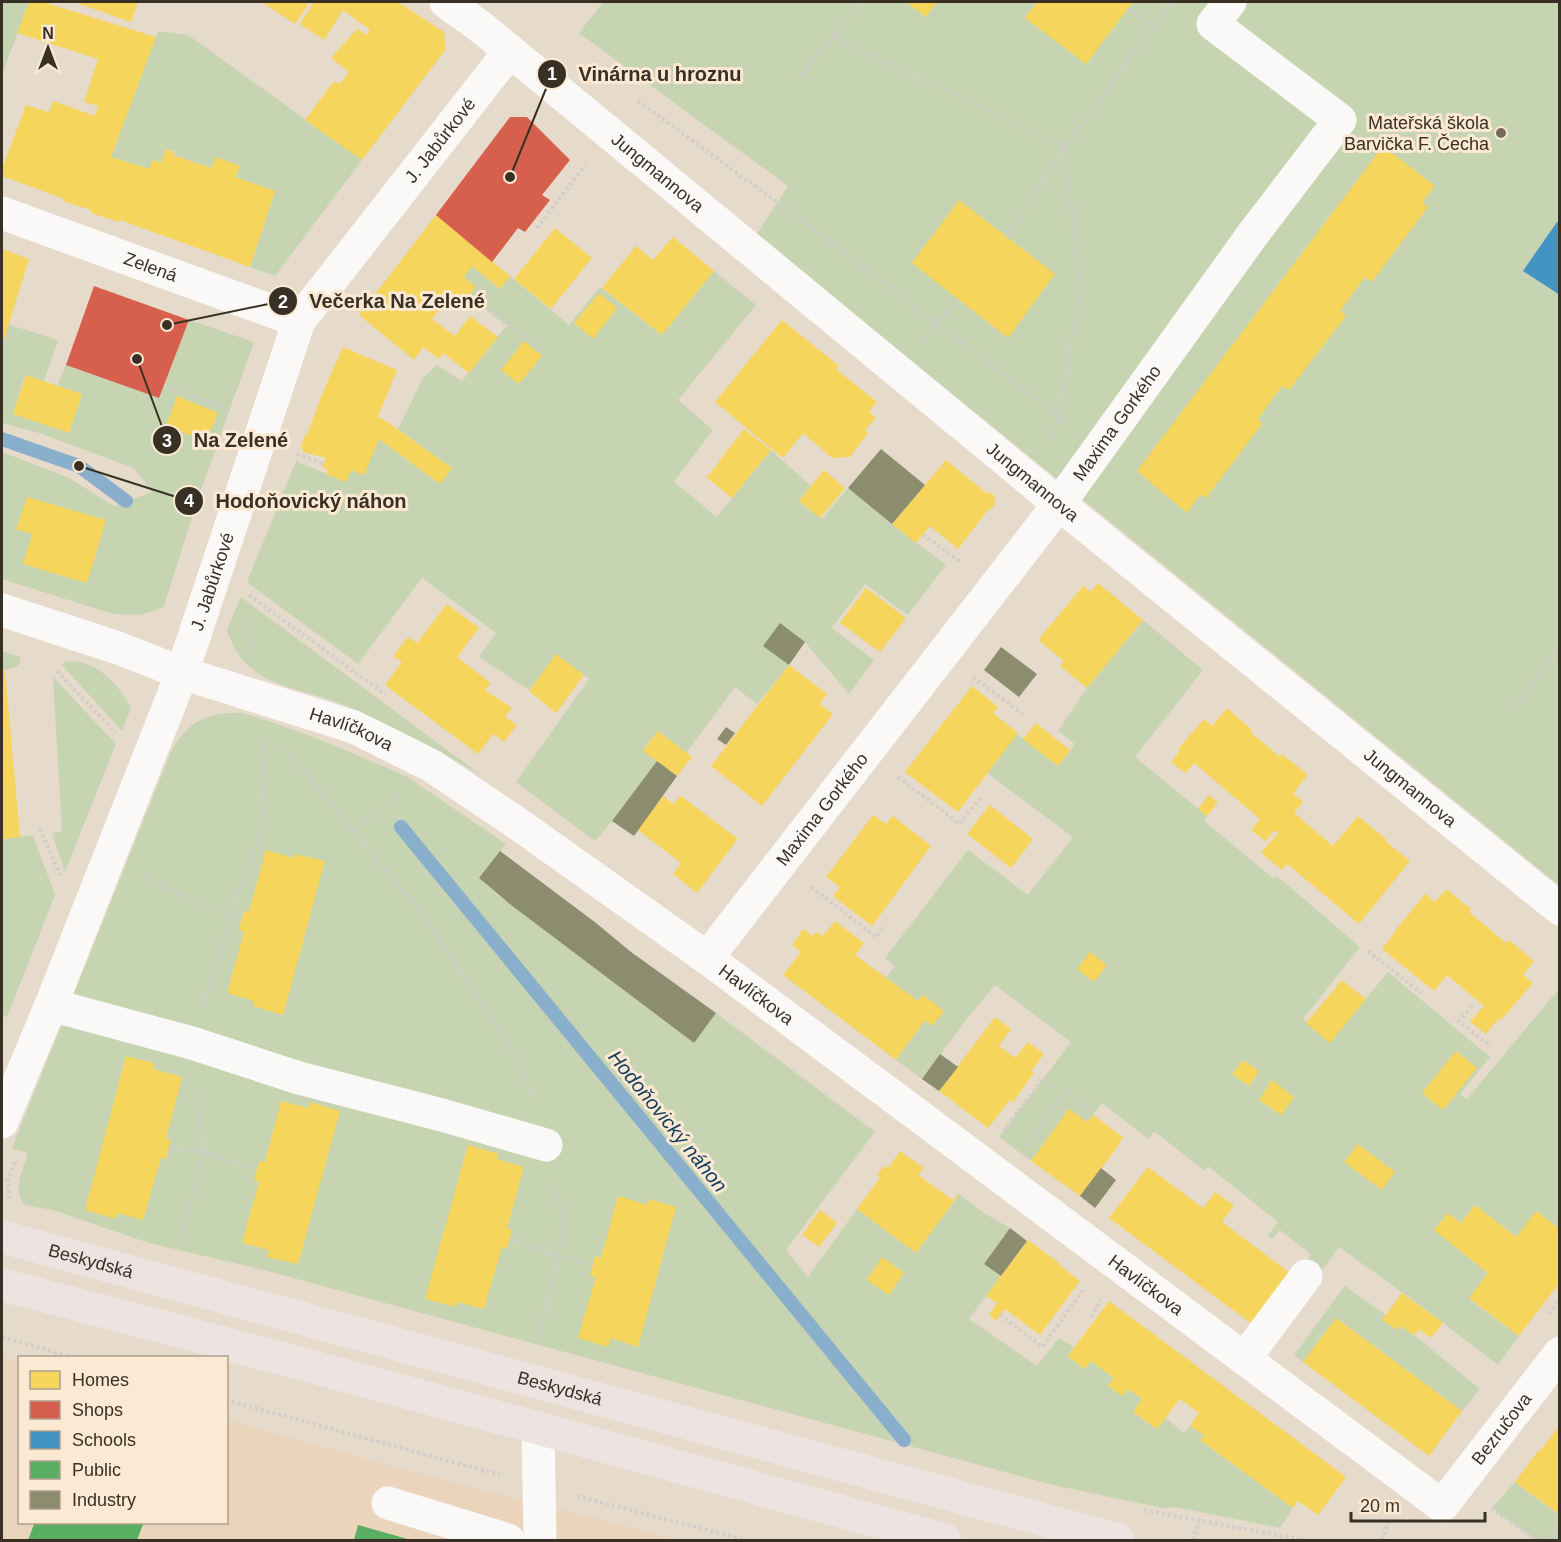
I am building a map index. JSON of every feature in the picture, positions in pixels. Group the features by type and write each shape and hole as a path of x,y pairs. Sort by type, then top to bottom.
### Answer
{"main road":[{"name":"Beskydská","path":"2,1237 1118,1540"},
{"path":"2,1285 538,1428 945,1540"}],"street":[{"name":"Jungmannova","path":"446,2 510,51 1059,504 1560,909"},
{"name":"Maxima Gorkého","path":"707,958 1059,504 1253,234 1340,120 1213,24 1230,2"},
{"name":"J. Jabůrkové","path":"2,1122 51,1005 182,673 299,321 510,51"},
{"name":"Zelená","path":"2,213 299,321"},
{"name":"Havlíčkova","path":"2,610 118,648 182,673 265,712 354,727 432,766 707,958 1442,1506"},
{"path":"51,1005 192,1043 299,1078 546,1145"},
{"path":"1245,1358 1306,1276"},
{"name":"Bezručova","path":"1442,1506 1560,1353"},
{"path":"538,1428 540,1540"},
{"path":"388,1503 508,1540"}],"path":[{"path":"800,75 862,2"},
{"path":"1008,238 1065,147 1172,2"},
{"path":"1128,9 1153,26"},
{"path":"833,36 1065,147"},
{"path":"630,95 766,194 1059,416 1096,451"},
{"path":"1028,478 1047,457 1059,416 1080,290 1065,147"},
{"path":"537,228 592,159"},
{"path":"469,296 534,345"},
{"path":"900,371 936,323 960,301"},
{"path":"164,386 230,410"},
{"path":"291,451 323,464"},
{"path":"923,535 962,563 969,555"},
{"path":"248,595 391,699"},
{"path":"180,1249 203,1151 192,1043 231,917 262,828 265,712 244,610"},
{"path":"1515,708 1560,648"},
{"path":"50,666 117,734"},
{"path":"968,674 1025,717"},
{"path":"265,712 353,831 429,923 521,1066 536,1106 563,1219 558,1256 536,1344"},
{"path":"353,831 396,799 432,766"},
{"path":"892,773 960,824 980,798"},
{"path":"40,829 61,879"},
{"path":"107,861 241,921"},
{"path":"808,885 876,937 885,925"},
{"path":"1368,951 1421,993"},
{"path":"1472,1006 1459,1021 1491,1047"},
{"path":"999,1137 1042,1080"},
{"path":"1021,1153 1066,1091 1092,1111"},
{"path":"169,1148 203,1151 255,1170"},
{"path":"11,1203 7,1181 19,1151"},
{"path":"2,1179 7,1181"},
{"path":"512,1240 593,1265"},
{"path":"1000,1315 1042,1347 1087,1285"},
{"path":"1091,1317 1103,1296"},
{"path":"2,1337 69,1356"},
{"path":"228,1401 745,1540"},
{"path":"1486,1503 1536,1540"},
{"path":"1193,1540 1199,1521"},
{"path":"1548,1540 1560,1525"}],"shaded area":[{"path":"2,1357 18,1362 18,1524 228,1524 228,1420 388,1465 679,1540 2,1540"}],"green space":[{"path":"2,2 29,2 2,75"},
{"path":"603,2 1559,2 1559,885 756,235 788,186 579,33"},
{"path":"158,31 188,35 362,160 275,276 250,267 275,191 235,177 239,166 216,157 211,168 173,155 174,151 166,149 161,163 153,160 149,169 111,157"},
{"path":"472,266 500,289 510,276 569,325 600,287 662,335 714,271 756,305 678,400 713,430 674,482 717,517 771,450 811,486 799,501 820,518 822,519 848,488 946,565 908,615 865,584 833,626 832,628 874,660 849,694 805,642 780,624 789,665 757,704 735,687 686,753 657,732 643,750 657,761 595,841 516,782 589,679 556,655 529,690 479,657 496,633 422,578 358,664 247,582 296,461 346,482 351,470 379,439 439,483 451,468 398,429 423,378 437,365 462,381 507,325 469,296 464,277"},
{"path":"189,320 254,342 198,498 164,606 139,615 113,614 2,579 2,452 69,478 114,506 152,492 134,468 39,433 2,423 2,343 7,324 58,340 44,381 25,375 13,414 69,432 82,394 57,385 66,365 159,398"},
{"path":"241,597 481,775 377,720 331,700 268,679 253,670 239,655 227,630"},
{"path":"1143,620 1203,670 1135,757 1207,816 1204,821 1274,879 1277,876 1360,947 1303,1019 1330,1042 1388,972 1490,1057 1460,1094 1467,1099 1559,989 1559,1229 1516,1237 1475,1205 1461,1223 1448,1213 1434,1230 1488,1273 1469,1299 1519,1336 1498,1365 1339,1247 1317,1277 1303,1266 1311,1254 1280,1230 1272,1239 1268,1236 1278,1222 1208,1166 1205,1171 1154,1131 1148,1139 1102,1103 1087,1122 1069,1109 1031,1161 999,1137 1071,1042 995,985 922,1079 896,1060 925,1020 932,1025 918,1001 886,978 895,966 885,958 968,850 1028,895 1073,837 987,773 1017,734 1058,766 1075,744 1058,731 1087,688","holes":["1243,1060 1259,1071 1250,1086 1232,1074","1272,1081 1294,1097 1281,1115 1259,1100"]},
{"path":"2,651 21,657 21,661 14,667 2,670"},
{"path":"68,661 89,665 98,670 120,691 131,708 122,731 61,664"},
{"path":"53,677 116,744 65,872 52,833 62,832"},
{"path":"226,713 254,716 316,738 406,776 506,844 479,878 495,893 694,1043 716,1013 875,1132 786,1250 808,1277 857,1209 916,1252 958,1197 956,1195 958,1193 984,1213 1010,1228 985,1263 1001,1276 969,1319 1037,1366 1059,1338 1074,1347 1068,1356 1084,1368 1091,1361 1114,1378 1108,1385 1123,1396 1128,1389 1142,1399 1133,1412 1156,1429 1166,1418 1184,1433 1190,1426 1204,1435 1201,1441 1293,1508 1280,1528 1175,1507 1162,1508 1053,1485 264,1270 149,1243 53,1210 25,1205 21,1199 19,1186 28,1153 12,1148 171,752 181,736 200,720"},
{"path":"33,835 55,895 7,1017 2,1016 2,839"},
{"path":"1345,1286 1386,1315 1383,1320 1396,1330 1400,1326 1414,1335 1480,1389 1462,1411 1336,1318 1303,1362 1294,1355"},
{"path":"1515,1482 1559,1515 1559,1540 1536,1540 1492,1508"}],"building: Homes":[{"path":"29,2 43,2 156,37 111,157 149,169 153,160 161,163 166,149 174,152 173,155 211,168 216,157 240,166 235,177 275,191 250,267 120,220 119,222 91,213 91,210 2,176 2,169 26,105 49,112 53,101 95,116 98,106 84,102 98,59 17,33"},
{"path":"74,2 138,2 131,22"},
{"path":"262,2 310,2 295,24"},
{"path":"314,2 398,2 444,32 446,49 362,160 305,120 334,81 340,84 349,72 331,58 357,29 367,35 370,30 343,10 324,40 300,24"},
{"path":"906,2 937,2 926,17"},
{"path":"1037,2 1133,2 1086,64 1025,18"},
{"path":"1383,146 1435,186 1422,202 1428,207 1372,282 1365,277 1340,311 1346,316 1289,390 1282,386 1258,419 1262,424 1206,498 1200,495 1187,513 1137,471"},
{"path":"959,200 1055,274 1008,338 912,263"},
{"path":"436,215 510,276 500,289 472,266 464,277 476,287 464,302 452,294 432,319 455,336 470,316 498,337 469,373 443,353 439,359 423,347 414,360 359,315"},
{"path":"555,228 592,258 551,309 514,279"},
{"path":"673,237 714,271 662,335 602,288 636,246 653,260"},
{"path":"2,249 29,259 2,346"},
{"path":"599,293 617,308 593,339 574,323"},
{"path":"782,320 839,366 836,369 877,402 869,412 876,418 865,430 868,433 850,457 832,458 803,433 783,458 715,402"},
{"path":"524,341 542,356 519,384 501,370"},
{"path":"343,347 397,370 378,417 452,468 440,484 379,439 364,475 351,470 346,482 326,474 328,470 322,467 326,458 303,452 301,445"},
{"path":"26,375 82,394 69,433 13,414"},
{"path":"177,396 218,413 206,441 166,426"},
{"path":"744,429 771,450 732,498 706,477"},
{"path":"946,460 985,492 993,494 995,498 994,506 987,511 958,549 930,526 916,543 892,524"},
{"path":"824,470 845,488 820,518 799,501"},
{"path":"27,497 106,520 87,583 23,564 32,534 16,529"},
{"path":"1098,583 1143,620 1087,688 1060,666 1064,661 1038,640 1083,586 1091,592"},
{"path":"866,588 906,618 880,652 840,623"},
{"path":"447,604 479,628 457,657 491,683 485,690 512,708 505,717 517,725 504,742 493,734 478,754 385,685 402,662 393,656 408,637 417,643"},
{"path":"556,654 584,675 556,713 529,691"},
{"path":"789,665 827,694 820,704 833,714 762,806 711,766"},
{"path":"2,670 5,670 20,837 2,839"},
{"path":"972,686 998,707 993,713 1018,733 958,812 905,772"},
{"path":"1227,708 1252,730 1250,732 1280,757 1282,754 1308,775 1293,793 1303,802 1294,813 1333,846 1358,816 1410,861 1359,924 1287,864 1282,870 1261,853 1278,833 1275,830 1265,841 1251,830 1260,819 1194,763 1185,773 1171,762 1180,751 1178,749 1204,719 1212,726"},
{"path":"1036,723 1070,750 1058,766 1023,739"},
{"path":"658,731 692,757 677,776 643,751"},
{"path":"1209,795 1218,802 1207,816 1198,809"},
{"path":"663,796 673,804 681,796 738,839 697,893 673,874 681,863 638,830"},
{"path":"990,805 1033,839 1011,868 967,834"},
{"path":"873,815 886,824 893,816 931,846 872,926 833,896 840,887 826,877"},
{"path":"266,850 294,858 295,854 325,861 283,1015 253,1006 254,1001 227,993 244,932 239,930 241,921 244,911 249,912"},
{"path":"1446,889 1471,909 1469,912 1506,943 1509,940 1534,961 1523,975 1533,983 1486,1034 1470,1022 1484,1006 1447,975 1434,991 1382,949 1425,894 1435,902"},
{"path":"835,921 864,943 855,955 918,1001 923,995 944,1011 932,1026 925,1020 896,1060 783,975 801,952 792,945 803,929 813,936 816,932 823,936"},
{"path":"1090,952 1107,965 1094,982 1077,969"},
{"path":"1342,980 1366,999 1330,1043 1306,1023"},
{"path":"995,1017 1011,1029 999,1046 1015,1058 1028,1042 1044,1054 1031,1071 1034,1073 1013,1102 1010,1100 988,1128 939,1091"},
{"path":"1456,1051 1477,1068 1443,1110 1422,1093"},
{"path":"126,1056 154,1063 153,1069 182,1077 166,1139 171,1140 166,1159 161,1158 143,1220 117,1213 116,1219 85,1210"},
{"path":"1243,1060 1259,1071 1249,1086 1232,1074"},
{"path":"1272,1080 1294,1097 1281,1115 1259,1100"},
{"path":"281,1101 308,1108 310,1102 340,1111 298,1264 267,1257 269,1250 242,1243 259,1182 254,1180 259,1161 265,1162"},
{"path":"1069,1109 1087,1122 1093,1115 1123,1137 1080,1196 1031,1161"},
{"path":"1358,1144 1395,1172 1382,1190 1344,1162"},
{"path":"468,1145 499,1154 497,1159 524,1167 507,1228 512,1230 507,1249 502,1247 484,1309 457,1302 456,1307 425,1299"},
{"path":"900,1151 924,1168 918,1175 953,1200 956,1195 958,1196 916,1253 857,1209 880,1178 877,1175 884,1166 888,1168"},
{"path":"1148,1167 1203,1208 1215,1192 1234,1205 1222,1222 1294,1276 1256,1327 1109,1218"},
{"path":"618,1196 648,1205 649,1199 676,1207 638,1347 611,1338 608,1347 578,1338 596,1277 590,1276 595,1256 601,1258"},
{"path":"1475,1205 1516,1237 1536,1211 1560,1229 1560,1282 1519,1336 1469,1298 1488,1273 1434,1230 1448,1213 1461,1223"},
{"path":"820,1210 837,1223 819,1247 802,1235"},
{"path":"1028,1240 1080,1281 1040,1335 1005,1309 996,1321 989,1315 997,1303 986,1296"},
{"path":"882,1257 904,1273 889,1295 867,1280"},
{"path":"1402,1293 1443,1323 1431,1338 1419,1330 1414,1335 1400,1326 1397,1330 1382,1320"},
{"path":"1109,1301 1346,1477 1318,1515 1298,1501 1293,1508 1200,1440 1204,1435 1190,1426 1199,1413 1180,1399 1157,1429 1133,1412 1142,1399 1128,1389 1123,1396 1116,1392 1108,1385 1114,1378 1091,1361 1084,1369 1068,1356"},
{"path":"1336,1318 1462,1411 1429,1456 1303,1362"},
{"path":"1560,1425 1560,1515 1515,1482"}],"building: Shops":[{"path":"510,117 527,117 570,160 542,195 550,200 525,232 518,228 492,262 436,215"},
{"path":"94,286 189,320 159,398 66,365"}],"building: Schools":[{"path":"1557,222 1560,223 1560,295 1523,271"}],"building: Public":[{"path":"34,1524 143,1524 137,1540 28,1540"},
{"path":"358,1525 411,1540 354,1540"}],"building: Industry":[{"path":"881,449 925,485 892,524 848,488"},
{"path":"780,623 805,642 789,665 763,646"},
{"path":"1001,647 1037,674 1019,697 984,670"},
{"path":"726,727 735,733 726,745 717,739"},
{"path":"657,761 677,776 634,836 612,821"},
{"path":"500,851 631,952 716,1013 694,1043 511,905 479,878"},
{"path":"940,1054 958,1067 939,1091 922,1079"},
{"path":"1101,1168 1116,1180 1095,1208 1080,1196"},
{"path":"1010,1228 1027,1241 1001,1276 984,1264"}],"waterway":[{"name":"Hodoňovický náhon","path":"2,439 79,466 126,501"},
{"name":"Hodoňovický náhon","path":"401,827 904,1440"}],"place":[{"name":"Mateřská škola Barvička F. Čecha","path":"1501,133"},
{"name":"Vinárna u hroznu","path":"510,177"},
{"name":"Večerka Na Zelené","path":"167,325"},
{"name":"Na Zelené","path":"137,359"},
{"name":"Hodoňovický náhon","path":"79,466"}]}
